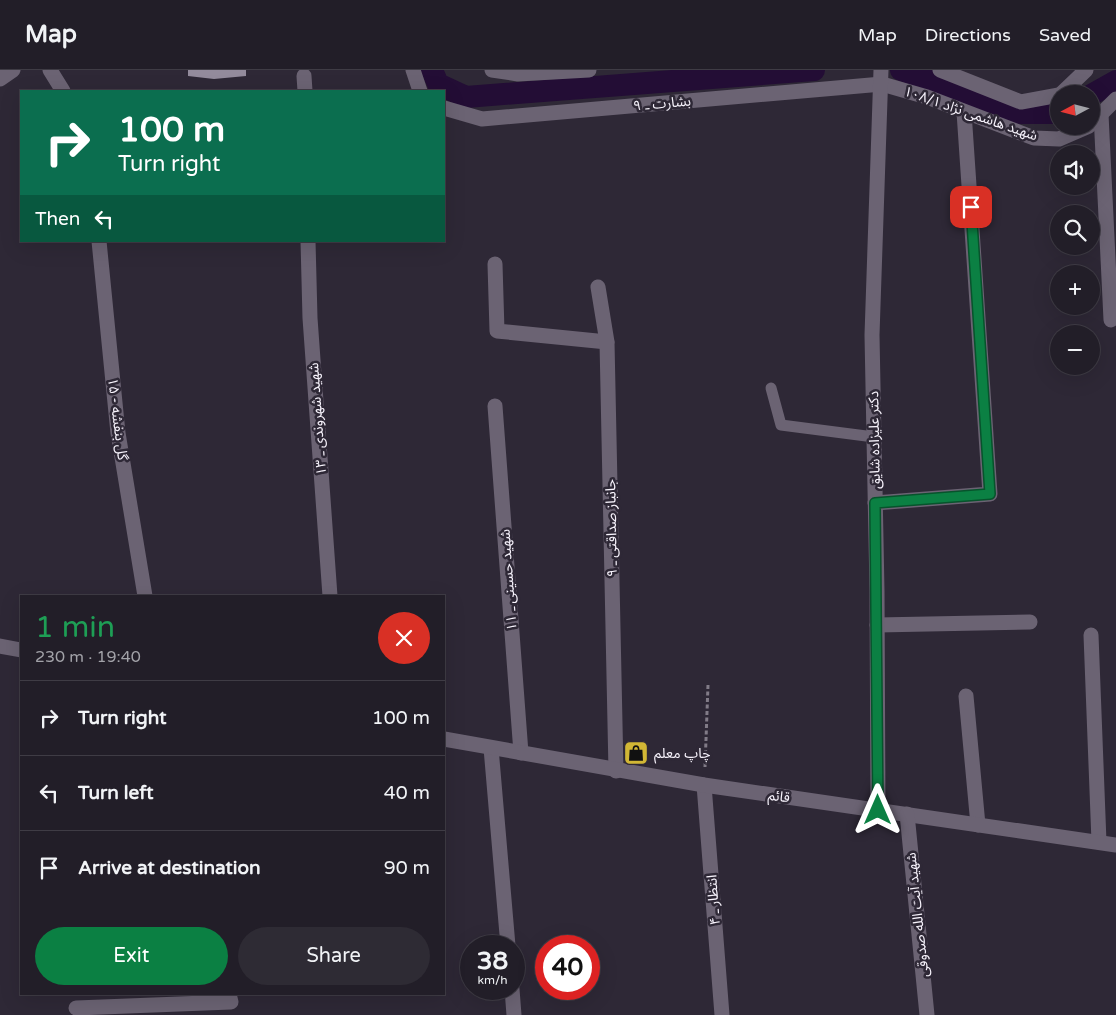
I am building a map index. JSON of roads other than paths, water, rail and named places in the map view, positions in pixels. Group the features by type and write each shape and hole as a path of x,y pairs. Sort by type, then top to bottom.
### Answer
{"street":[{"path":"0,79 13,70"},
{"path":"50,70 62,90"},
{"path":"412,70 420,90"},
{"path":"492,70 518,74 589,70"},
{"path":"940,70 1021,102 1050,97"},
{"path":"1070,85 1086,70"},
{"name":"بشارت ـ ۹","path":"445,108 482,119 882,77"},
{"name":"شهید هاشمی نژاد ۱۰۸/۱","path":"882,77 964,112 1034,138 1059,139 1067,135"},
{"name":"دکتر علیزاده شایق","path":"878,810 872,335 882,77"},
{"name":"شهید هاشمی نژاد ۱۰۸/۱","path":"1100,115 1116,99"},
{"path":"875,503 990,494 964,112"},
{"path":"1095,135 1111,320"},
{"name":"گل بنفشه - ۱۵","path":"99,242 118,432 145,595"},
{"name":"شهید شهروندی ـ ۱۳","path":"308,242 310,318 330,595"},
{"path":"495,264 497,331 607,342"},
{"name":"جانباز صداقتی ـ ۹","path":"598,287 607,342 616,771"},
{"name":"شهید حسینی ـ ۱۱","path":"495,406 522,753"},
{"path":"877,625 1030,622"},
{"path":"1091,635 1099,842"},
{"path":"0,646 20,650"},
{"path":"966,696 978,825"},
{"name":"قائم","path":"445,739 616,771 704,785 1116,845"},
{"path":"492,748 507,935"},
{"name":"انتظار ـ ۴","path":"704,785 722,1015"},
{"name":"شهید آیت الله صدوقی","path":"907,814 927,1015"},
{"path":"76,1008 230,998"},
{"path":"513,1000 514,1015"}],"lane":[{"path":"771,388 781,425 874,437"}],"waterway":[{"path":"432,70 438,84 466,97 814,70"},
{"path":"901,70 1019,113 1050,113"},
{"path":"1100,90 1116,81"}],"place":[{"name":"چاپ معلم","path":"636,753"}]}
